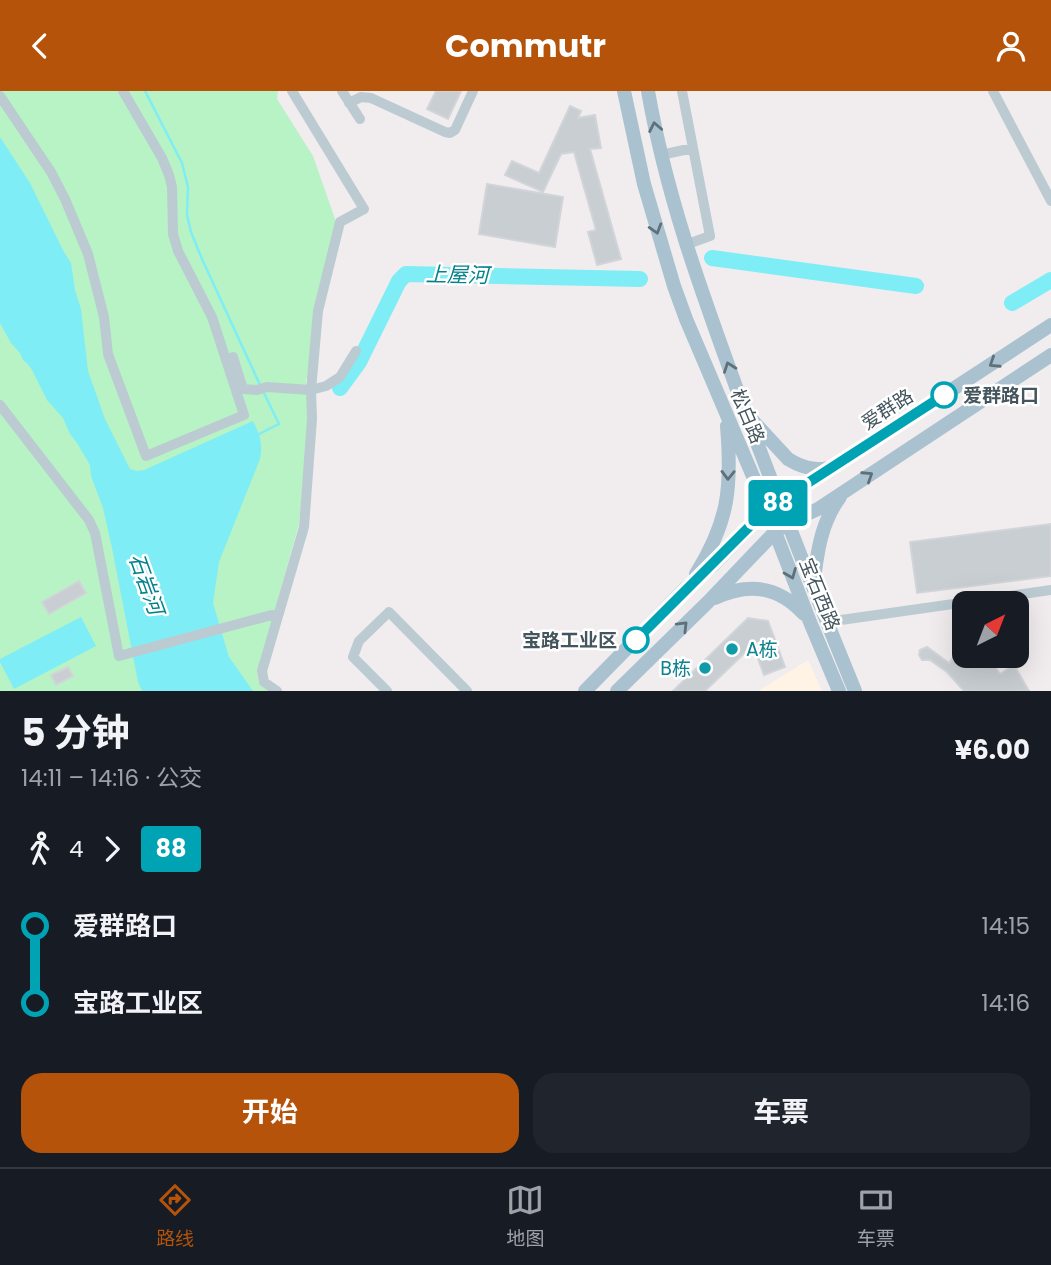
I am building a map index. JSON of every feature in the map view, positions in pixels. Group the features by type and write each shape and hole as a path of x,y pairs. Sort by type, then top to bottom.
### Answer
{"main road":[{"name":"松白路","path":"624,91 643,184 663,252 686,319 766,510"},
{"name":"松白路","path":"648,91 661,155 685,245 788,523"},
{"name":"爱群路","path":"766,510 1051,325"},
{"path":"617,691 774,533 818,509 1051,355"},
{"path":"687,588 713,545 726,507 729,447 724,408"},
{"path":"747,415 788,459 795,463 817,469 836,465"},
{"path":"813,588 823,527 845,491"},
{"path":"585,691 766,510"},
{"name":"宝石西路","path":"766,510 839,691"},
{"name":"宝石西路","path":"788,523 855,691"},
{"path":"708,602 731,591 764,589 794,604 810,622"}],"street":[{"path":"0,96 51,172 88,254 104,317 108,354 146,456 244,415 212,317 178,251 173,234 172,187 169,175 123,91"},
{"path":"277,691 264,682 262,675 304,527 318,311 340,222 364,209 292,91"},
{"path":"342,91 360,119"},
{"path":"349,103 360,97 371,98 450,133 455,130 473,91"},
{"path":"682,91 710,236 685,245"},
{"path":"993,91 1051,201"},
{"path":"661,155 693,148"},
{"path":"226,360 233,357 243,389 311,390 326,386 340,377 356,351"},
{"path":"0,405 89,520 95,533 119,656 279,613"},
{"path":"827,622 1051,590"},
{"path":"387,691 353,657 359,641 389,612 467,691"}],"shaded area":[{"path":"808,660 822,691 758,691"}],"green space":[{"path":"0,91 278,91 277,99 313,156 340,233 306,381 308,422 299,524 257,673 259,683 268,691 0,691"}],"water":[{"name":"石岩河","path":"0,137 30,183 71,263 81,309 88,371 105,419 130,469 144,470 253,421 261,444 260,459 219,562 213,603 229,657 253,691 142,691 103,508 91,476 90,465 63,418 47,400 32,370 11,343 0,323"},
{"path":"81,617 96,646 14,689 0,659"}],"building":[{"path":"436,91 461,91 448,119 427,109"},
{"path":"570,106 581,111 578,118 595,115 601,148 590,149 621,259 597,265 588,232 596,230 574,152 561,154 543,192 505,175 512,161 539,173"},
{"path":"487,184 563,197 555,247 479,234"},
{"path":"1051,524 1051,576 917,593 910,542"},
{"path":"79,581 86,593 49,614 42,602"},
{"name":"A栋","path":"748,618 768,621 785,667 764,675 753,645 705,691 673,691"},
{"path":"927,647 949,663 952,659 952,669 996,669 1000,674 1008,669 1016,669 1029,691 964,691 947,672 930,660 922,660 920,650"},
{"path":"68,667 73,676 56,685 51,675"}],"waterway":[{"path":"145,91 182,163 188,187 187,215 191,232 260,385"},
{"name":"上屋河","path":"712,258 916,286"},
{"name":"上屋河","path":"340,388 359,362 399,281 406,274 640,279"},
{"name":"上屋河","path":"1012,303 1051,280"},
{"path":"259,434 279,424 263,391"}],"bus line":[{"name":"88","path":"636,640 766,510 944,395"}],"place":[{"name":"爱群路口","path":"944,395"},
{"name":"宝路工业区","path":"636,640"},
{"name":"A栋","path":"732,649"},
{"name":"B栋","path":"705,668"}]}
